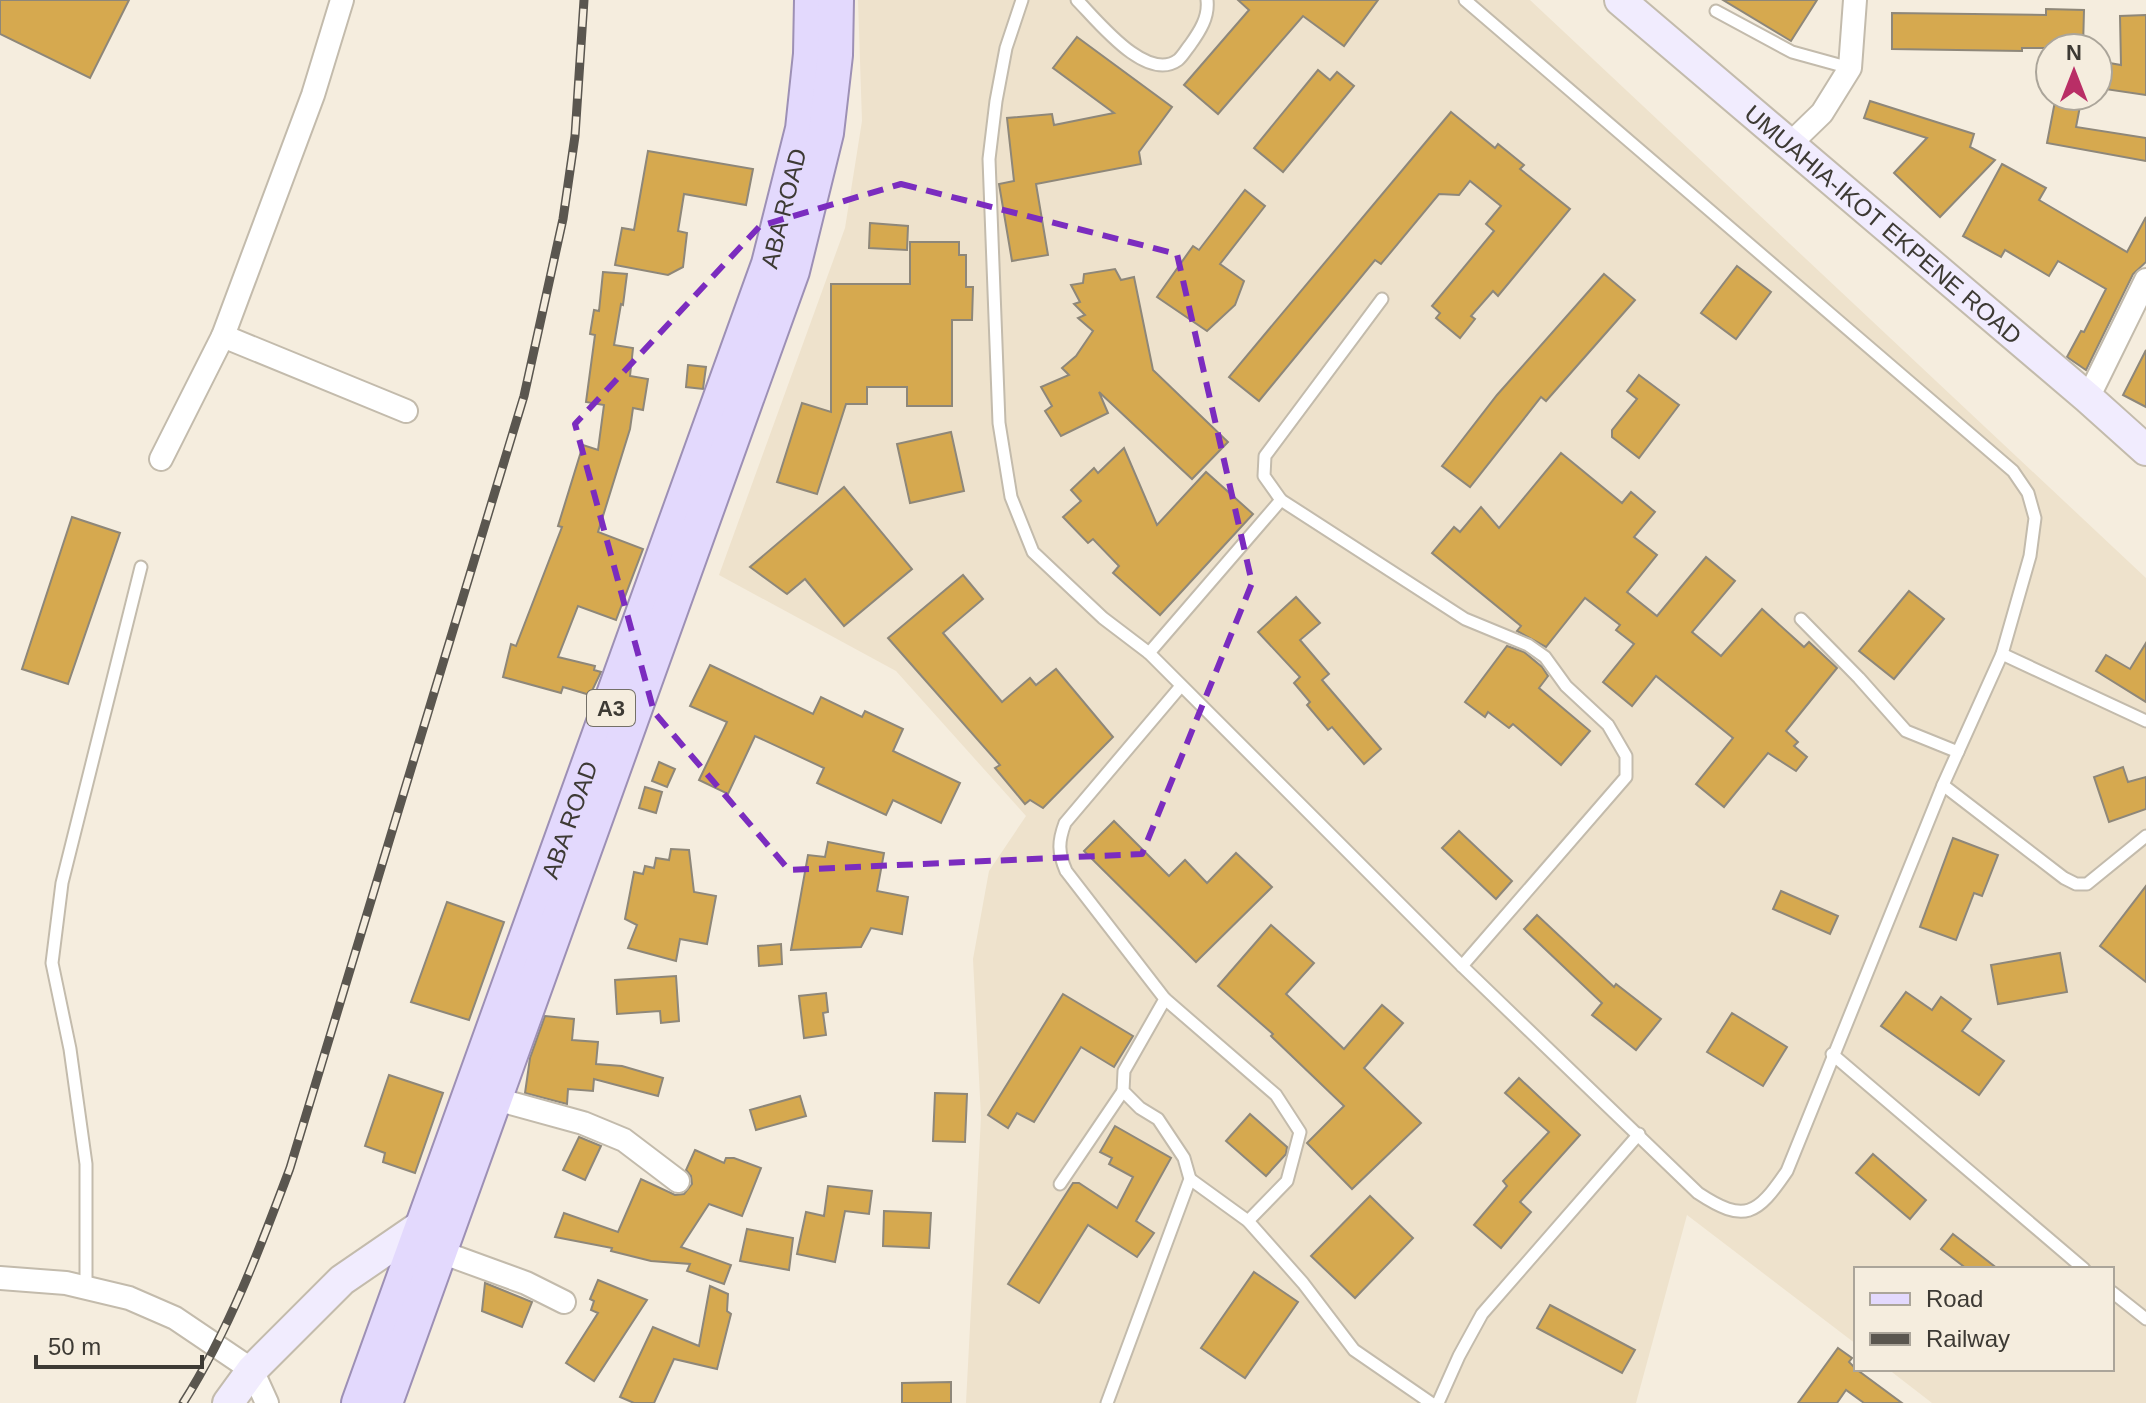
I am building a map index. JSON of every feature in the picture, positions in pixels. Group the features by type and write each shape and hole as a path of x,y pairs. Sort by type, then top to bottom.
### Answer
{"main road":[{"name":"ABA ROAD","path":"359,1403 496,1099 692,519 787,200 803,129 811,54 812,0"},
{"name":"ABA ROAD","path":"385,1403 433,1238 692,519 777,316 810,205 826,133 835,55 836,0"},
{"name":"UMUAHIA-IKOT EKPENE ROAD","path":"1620,0 2146,450"},
{"path":"228,1403 252,1370 342,1280 433,1238"}],"street":[{"path":"161,459 223,336 313,95 342,0"},
{"path":"1790,144 1822,113 1850,68 1855,0"},
{"path":"2088,398 2146,280"},
{"path":"223,336 406,411"},
{"path":"496,1099 583,1123 624,1140 678,1181"},
{"path":"433,1238 564,1302"},
{"path":"0,1278 66,1283 129,1298 175,1318 252,1370 267,1403"}],"lane":[{"path":"1022,0 1006,48 989,159 999,423 1011,497 1033,552 1103,618 1149,653 1462,966 1698,1193 1724,1210 1746,1212 1767,1200 1787,1171 1943,785 2002,654 2030,556 2035,518 2028,493 2013,471 1465,0"},
{"path":"1077,0 1131,54 1149,63 1167,65 1179,60 1193,40 1208,14 1207,0"},
{"path":"1716,11 1792,52 1850,68"},
{"path":"1382,299 1265,456 1264,476 1281,500 1465,619 1528,645 1545,657 1566,686 1608,725 1626,756 1626,777 1462,966"},
{"path":"1149,653 1281,500"},
{"path":"86,1288 86,1164 70,1049 52,963 62,883 141,567"},
{"path":"1801,619 1906,731 1958,752"},
{"path":"2002,654 2146,721"},
{"path":"1181,686 1065,823 1058,853 1066,871 1165,999 1276,1095 1300,1132 1287,1181 1248,1221"},
{"path":"1943,785 2076,884 2087,884 2146,836"},
{"path":"1060,1184 1123,1091 1124,1071 1165,999"},
{"path":"1832,1054 2082,1267"},
{"path":"1107,1403 1190,1179 1184,1158 1158,1119 1140,1108 1123,1091"},
{"path":"1438,1403 1482,1314 1639,1134"},
{"path":"1190,1179 1248,1221 1303,1283 1354,1350 1431,1403"},
{"path":"2114,1294 2146,1319"}],"highlighted area":[{"path":"901,184 1177,254 1252,583 1142,854 789,870 654,712 575,424 760,226"}],"shaded area":[{"path":"858,0 1530,0 2146,578 2146,1403 1932,1403 1891,1371 2114,1371 2114,1267 1854,1267 1854,1342 1687,1215 1636,1403 966,1403 981,1117 973,959 989,871 1026,816 896,671 719,575 845,228 862,121"}],"building":[{"path":"0,0 129,0 90,78 0,34"},
{"path":"1238,0 1378,0 1344,46 1303,16 1218,114 1184,85 1249,10"},
{"path":"1723,0 1817,0 1791,41"},
{"path":"2046,9 2084,10 2083,32 2034,32 2034,48 2022,48 2022,51 1892,49 1892,13 2046,15"},
{"path":"2146,15 2146,95 2114,90 2114,64 2121,65 2120,16"},
{"path":"1077,37 1172,107 1139,152 1141,164 1036,184 1048,255 1012,261 999,184 1014,181 1007,118 1052,114 1054,125 1114,113 1053,68"},
{"path":"1318,70 1330,80 1337,72 1354,86 1283,172 1254,148"},
{"path":"1870,101 1974,134 1970,147 1995,160 1940,217 1894,173 1927,138 1864,118"},
{"path":"1451,112 1495,148 1498,144 1524,165 1520,169 1570,209 1498,296 1493,291 1471,316 1475,319 1460,338 1436,318 1440,313 1432,306 1494,231 1486,224 1501,206 1470,181 1459,195 1439,194 1381,264 1375,260 1259,401 1229,377"},
{"path":"2053,112 2079,112 2076,127 2146,138 2146,161 2047,143"},
{"path":"648,151 753,169 746,205 684,194 678,231 687,233 683,267 668,275 615,265 622,228 634,230"},
{"path":"2002,164 2046,188 2039,200 2127,252 2146,217 2146,262 2133,274 2086,370 2067,357 2106,289 2058,261 2049,276 2005,250 2001,257 1963,236"},
{"path":"1245,190 1265,206 1220,264 1244,281 1235,305 1207,331 1157,297 1193,246 1199,250"},
{"path":"870,223 908,226 907,250 869,248"},
{"path":"910,242 959,242 959,255 966,255 966,287 973,287 972,320 952,320 952,406 907,406 907,387 867,387 867,404 846,404 817,494 777,482 802,403 831,412 831,284 910,284"},
{"path":"1737,266 1771,292 1736,339 1701,313"},
{"path":"1115,269 1121,280 1134,277 1153,370 1228,442 1192,479 1099,392 1108,413 1061,436 1045,411 1052,406 1041,387 1069,375 1062,368 1076,356 1093,331 1078,318 1085,315 1074,304 1080,302 1071,285 1083,283 1084,274"},
{"path":"603,272 627,274 614,345 633,348 630,376 648,379 643,410 633,408 630,429 598,532 643,549 616,620 578,606 558,657 595,666 594,670 601,672 590,695 563,687 561,693 503,677 511,644 516,646 562,527 558,526 583,445 598,450 604,405 586,402 595,335 590,334 594,310 599,311"},
{"path":"1604,274 1635,300 1546,401 1541,397 1470,487 1442,466 1497,395"},
{"path":"2146,350 2146,407 2123,395"},
{"path":"688,365 706,367 703,389 686,387"},
{"path":"1639,375 1679,405 1639,458 1612,437 1612,430 1637,399 1627,391"},
{"path":"951,432 964,491 910,503 897,444"},
{"path":"1124,448 1157,525 1206,472 1253,514 1160,615 1113,573 1119,566 1093,539 1088,543 1063,517 1081,501 1071,490 1094,468 1098,473"},
{"path":"1561,453 1622,503 1631,492 1655,512 1634,537 1657,555 1627,592 1657,616 1706,557 1735,581 1692,632 1721,656 1762,609 1804,647 1809,642 1837,668 1786,731 1798,742 1794,746 1807,757 1796,771 1768,753 1724,807 1696,784 1733,738 1656,676 1632,706 1603,682 1634,644 1616,630 1620,625 1585,598 1546,647 1517,631 1521,626 1432,553 1454,527 1460,532 1481,507 1499,528"},
{"path":"844,487 912,569 844,626 805,579 787,594 750,567"},
{"path":"72,517 120,533 68,684 22,669"},
{"path":"963,575 983,599 943,633 1002,702 1030,678 1036,685 1056,669 1113,737 1043,808 1030,800 1025,804 995,768 1000,765 888,638"},
{"path":"1909,591 1944,619 1894,679 1859,651"},
{"path":"1296,597 1320,623 1300,640 1329,674 1322,680 1381,749 1364,764 1332,727 1328,730 1307,705 1310,702 1294,683 1300,677 1258,632"},
{"path":"2146,643 2146,702 2096,671 2106,655 2130,669"},
{"path":"1507,646 1524,652 1542,667 1548,676 1539,688 1590,731 1561,765 1513,724 1509,728 1488,712 1485,717 1465,702"},
{"path":"710,665 813,714 821,697 862,717 865,711 903,729 893,751 960,783 941,823 893,800 886,815 817,783 824,768 755,736 728,794 699,780 727,722 690,706"},
{"path":"659,762 675,769 667,787 652,781"},
{"path":"2123,767 2128,782 2146,777 2146,809 2109,822 2094,777"},
{"path":"645,787 662,792 656,813 639,808"},
{"path":"1114,821 1169,876 1185,860 1207,883 1236,853 1272,887 1196,962 1084,851"},
{"path":"1459,831 1512,881 1496,899 1442,848"},
{"path":"1953,838 1998,855 1982,896 1974,893 1956,940 1920,927"},
{"path":"828,842 884,853 877,891 908,897 902,934 871,928 861,947 791,950 808,855 825,857"},
{"path":"671,849 689,850 694,892 716,896 707,944 680,939 676,961 628,948 637,925 625,919 634,872 643,874 645,866 654,868 656,858 669,860"},
{"path":"2146,886 2146,982 2100,946"},
{"path":"1781,891 1838,916 1830,934 1773,909"},
{"path":"447,902 504,922 469,1020 411,1002"},
{"path":"1537,915 1614,987 1616,984 1661,1019 1636,1050 1592,1015 1602,1003 1524,929"},
{"path":"1271,925 1314,963 1286,994 1344,1049 1382,1005 1403,1023 1364,1068 1421,1123 1352,1189 1307,1143 1344,1106 1271,1036 1273,1034 1218,986"},
{"path":"781,944 782,964 759,966 758,946"},
{"path":"2060,953 2067,992 1998,1004 1991,965"},
{"path":"676,976 679,1021 661,1023 660,1011 617,1014 615,980"},
{"path":"1906,992 1932,1010 1941,997 1971,1019 1962,1031 2004,1061 1979,1095 1881,1026"},
{"path":"826,993 828,1012 823,1013 826,1035 804,1038 799,996"},
{"path":"1063,994 1133,1036 1114,1067 1081,1047 1034,1122 1017,1113 1008,1128 988,1115"},
{"path":"1732,1013 1787,1047 1763,1086 1707,1052"},
{"path":"545,1016 574,1019 572,1040 598,1042 596,1064 622,1066 663,1078 658,1096 594,1079 593,1091 568,1089 567,1104 525,1093 530,1058"},
{"path":"389,1075 443,1093 415,1173 383,1162 385,1153 365,1146"},
{"path":"1519,1078 1580,1135 1520,1202 1531,1212 1501,1248 1474,1225 1507,1186 1503,1181 1549,1132 1505,1093"},
{"path":"935,1093 967,1094 965,1142 933,1141"},
{"path":"800,1096 806,1116 756,1130 750,1110"},
{"path":"1250,1114 1287,1147 1286,1154 1266,1176 1226,1141"},
{"path":"1115,1126 1171,1158 1136,1221 1154,1233 1137,1257 1088,1225 1039,1303 1008,1284 1073,1183 1079,1183 1117,1208 1133,1177 1109,1164 1112,1158 1100,1152"},
{"path":"579,1137 601,1146 585,1180 563,1170"},
{"path":"695,1150 724,1163 726,1158 734,1158 761,1168 742,1216 709,1204 681,1247 731,1265 724,1284 687,1271 690,1264 651,1261 611,1251 612,1248 555,1237 564,1213 618,1232 641,1179 675,1195 684,1194 692,1184 686,1170"},
{"path":"1873,1154 1926,1200 1910,1219 1856,1173"},
{"path":"828,1186 872,1191 869,1214 845,1211 835,1262 797,1254 806,1212 824,1216"},
{"path":"1370,1196 1413,1238 1355,1298 1311,1256"},
{"path":"884,1211 931,1213 929,1248 883,1246"},
{"path":"747,1229 793,1238 789,1270 740,1261"},
{"path":"1953,1234 1995,1267 1964,1267 1941,1249"},
{"path":"1254,1272 1298,1302 1245,1378 1201,1348"},
{"path":"598,1280 647,1300 594,1381 566,1363 598,1313 591,1310 594,1301 590,1299"},
{"path":"485,1283 532,1302 522,1327 482,1311"},
{"path":"710,1286 728,1294 727,1311 731,1314 717,1369 674,1359 654,1403 634,1403 620,1397 653,1327 699,1346"},
{"path":"1550,1305 1635,1350 1622,1373 1537,1328"},
{"path":"1838,1348 1852,1358 1849,1362 1854,1371 1859,1371 1902,1403 1864,1403 1846,1390 1837,1403 1798,1403"},
{"path":"951,1382 951,1403 902,1403 902,1383"}],"railway":[{"path":"183,1403 229,1318 290,1168 524,396 563,219 575,136 584,0"}]}
